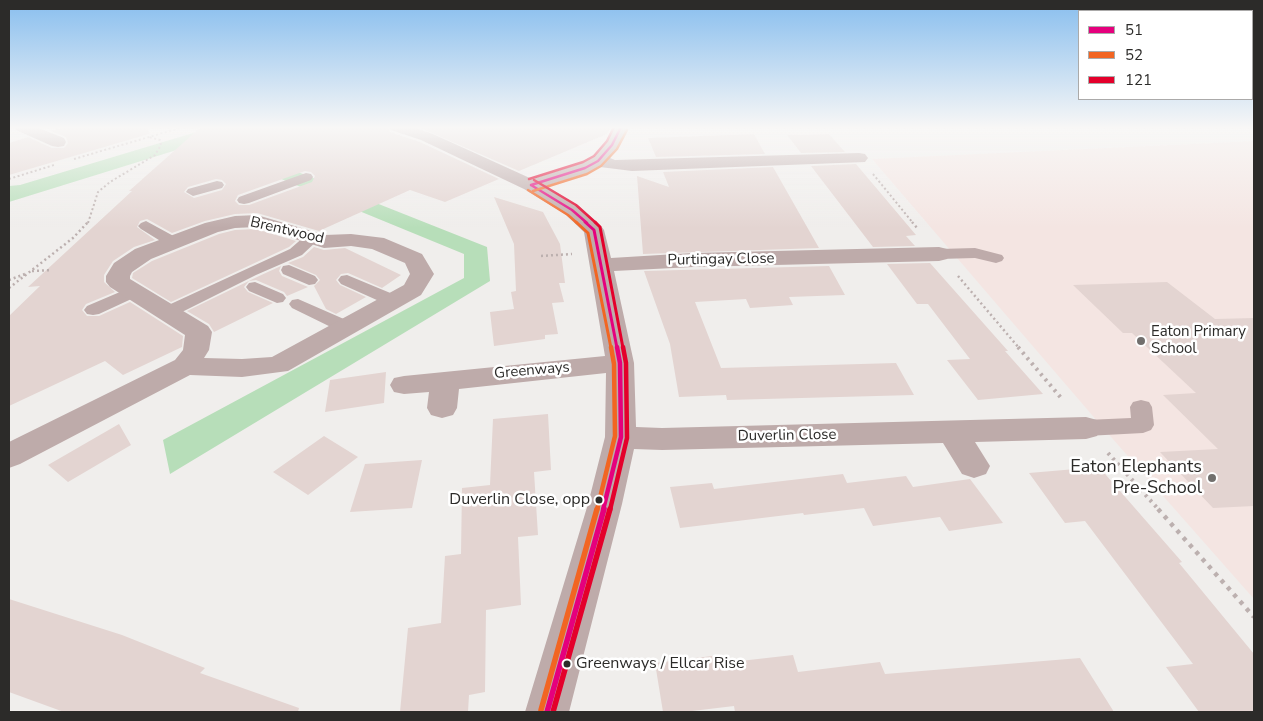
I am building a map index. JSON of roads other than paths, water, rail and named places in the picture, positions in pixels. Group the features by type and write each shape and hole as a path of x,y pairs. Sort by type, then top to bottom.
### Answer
{"street":[{"path":"478,161 531,185 572,210 594,230 620,363 622,437 547,712"},
{"path":"531,185 585,168 598,161 615,166 632,166 729,161"},
{"name":"Brentwood","path":"9,456 186,366 242,368 278,365 413,290 422,274 414,259 376,243 351,240 324,242 273,225 248,221 212,227 173,242 143,254 122,268 118,276 118,282 200,332 196,350 186,366"},
{"name":"Purtingay Close","path":"602,265 636,262 844,265 939,254"},
{"name":"Greenways","path":"404,385 620,363"},
{"path":"442,408 444,380"},
{"name":"Duverlin Close","path":"622,437 662,439 953,433 1086,428"},
{"path":"953,433 974,466"}],"lane":[{"path":"244,200 306,176"},
{"path":"193,192 217,185"},
{"path":"146,226 173,242"},
{"path":"168,312 280,266 311,239"},
{"path":"939,254 975,253 996,258"},
{"path":"280,266 309,280"},
{"path":"248,278 277,298"},
{"path":"347,280 394,301"},
{"path":"93,310 134,291"},
{"path":"298,304 346,327"},
{"path":"1086,428 1144,425 1141,407"}],"place":[{"name":"Eaton Primary School","path":"1141,341"},
{"name":"Eaton Elephants Pre-School","path":"1212,478"},
{"name":"Duverlin Close, opp","path":"599,500"},
{"name":"Greenways / Ellcar Rise","path":"567,664"}]}
